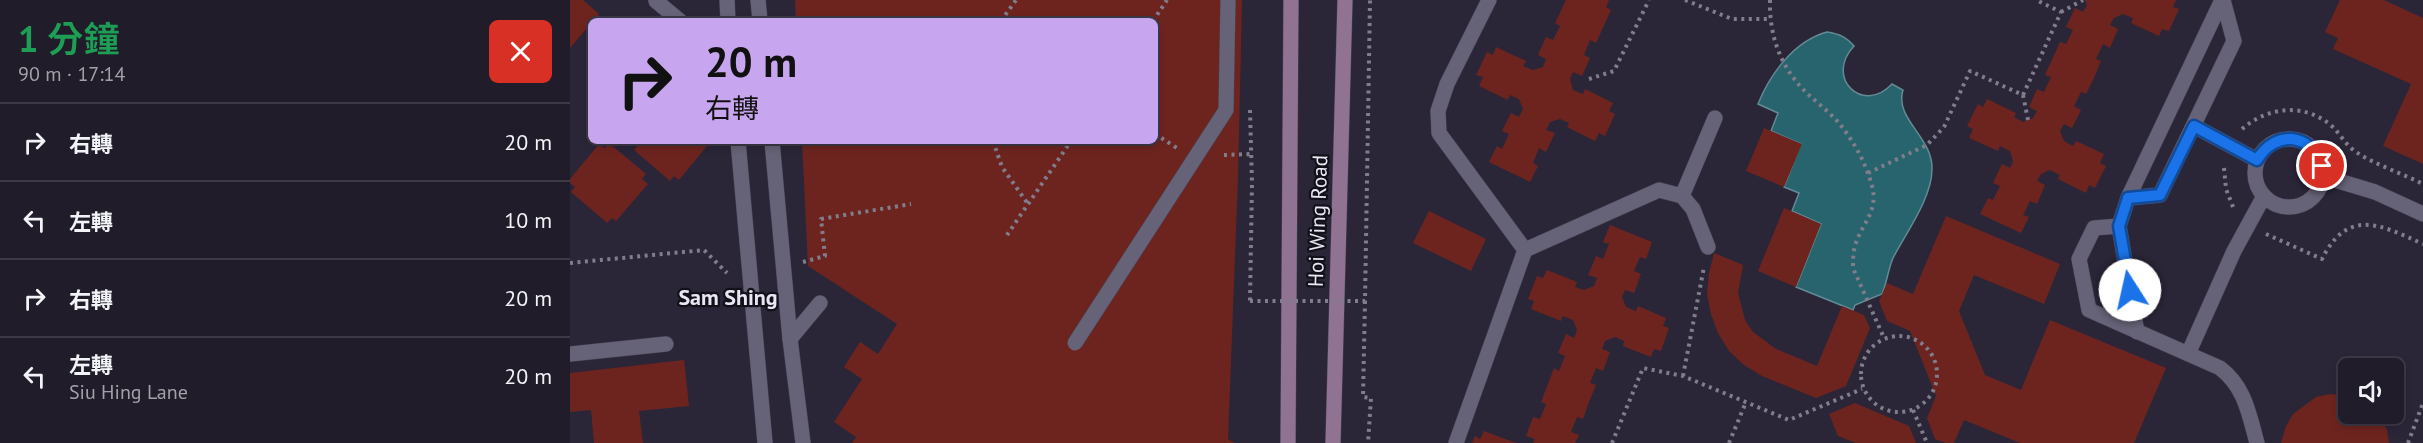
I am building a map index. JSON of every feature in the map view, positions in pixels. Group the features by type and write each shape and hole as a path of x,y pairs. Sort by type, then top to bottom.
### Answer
{"main road":[{"name":"Hoi Wing Road","path":"1288,443 1291,0"},
{"name":"Hoi Wing Road","path":"1333,443 1345,0"}],"street":[{"path":"727,0 728,18"},
{"path":"758,0 760,18"},
{"path":"1075,343 1226,110 1228,0"},
{"path":"1489,0 1447,84 1438,111 1439,133 1525,250"},
{"path":"2128,198 2160,195 2194,126 2234,41 2223,0"},
{"path":"2137,332 2119,226 2128,198 2223,0"},
{"path":"656,1 676,18"},
{"path":"1682,196 1715,118"},
{"path":"2194,126 2257,160"},
{"path":"2297,140 2313,149 2322,166 2322,176 2315,194 2299,205 2280,206 2264,196 2255,179 2257,160 2262,152 2278,141 2297,140"},
{"path":"738,144 765,443"},
{"path":"772,144 790,339 804,443"},
{"path":"2322,176 2375,192 2423,214"},
{"path":"1456,443 1525,250 1659,190 1682,196 1693,209 1708,247"},
{"path":"2188,354 2234,251 2264,196"},
{"path":"2119,226 2094,228 2079,259 2089,310 2220,368 2235,382 2245,400 2257,443"},
{"path":"790,339 820,303"},
{"path":"570,354 666,344"}],"path":[{"path":"1003,18 1016,0"},
{"path":"1155,18 1167,0"},
{"path":"1368,443 1371,398 1363,398 1370,0"},
{"path":"1589,79 1614,71 1649,0"},
{"path":"1684,0 1732,20 1770,19"},
{"path":"1770,0 1773,37 1783,63 1798,83 1839,123 1850,138 1873,187 1872,211 1856,243 1853,255 1854,268 1884,338"},
{"path":"2036,0 2061,12"},
{"path":"2028,120 2023,95 2061,12 2083,0"},
{"path":"1868,173 1927,145 1944,127 1970,71 2023,95"},
{"path":"1158,136 1180,151"},
{"path":"994,144 1002,167 1028,204"},
{"path":"1007,235 1069,144"},
{"path":"1250,154 1252,183 1251,301 1365,301"},
{"path":"1683,376 1708,247"},
{"path":"1899,335 1914,339 1926,346 1935,360 1938,374 1935,389 1926,402 1913,410 1898,413 1884,410 1871,402 1862,389 1860,374 1863,359 1872,346 1884,338 1899,335"},
{"path":"1612,443 1643,368 1683,376 1789,420 1862,389"},
{"path":"1729,443 1746,402"},
{"path":"2408,443 2423,403"},
{"path":"1913,410 1926,443"}],"shaded area":[{"path":"1827,32 1842,36 1854,46 1846,58 1843,70 1845,80 1851,89 1859,94 1870,96 1881,93 1892,84 1903,90 1904,110 1927,147 1931,158 1932,169 1928,192 1893,258 1882,294 1855,305 1853,310 1796,287 1821,224 1792,211 1799,193 1784,187 1801,144 1771,131 1778,113 1758,104 1769,81 1785,60 1804,43"}],"building":[{"path":"570,0 583,0 599,14 596,18 588,18 588,27 570,48"},
{"path":"795,0 1242,0 1228,439 1235,443 852,443 856,437 834,422 862,379 844,367 860,342 878,354 897,324 808,266 802,144 1158,144 1158,18 796,18"},
{"path":"1566,0 1609,0 1606,7 1611,10 1596,43 1590,40 1584,55 1590,58 1582,76 1573,72 1570,79 1573,90 1583,94 1585,89 1613,103 1609,111 1615,114 1605,136 1599,133 1595,141 1567,127 1569,123 1560,119 1550,122 1546,130 1555,133 1546,152 1539,148 1533,163 1538,166 1530,182 1489,162 1497,146 1502,149 1509,134 1502,131 1511,113 1519,117 1523,109 1519,99 1510,95 1508,100 1479,86 1483,77 1476,75 1487,52 1493,55 1496,47 1526,61 1523,66 1533,70 1543,67 1546,59 1538,55 1546,37 1553,40 1560,26 1555,23"},
{"path":"2085,0 2176,0 2173,7 2179,9 2169,31 2162,29 2159,36 2131,23 2133,18 2123,14 2114,18 2110,25 2118,29 2110,48 2103,44 2096,59 2101,61 2094,78 2086,94 2081,92 2074,106 2081,110 2072,128 2064,124 2060,131 2064,141 2073,146 2076,141 2104,154 2100,163 2106,166 2095,188 2089,185 2086,193 2058,179 2060,175 2050,170 2041,174 2037,181 2045,185 2037,204 2030,201 2023,215 2029,217 2021,233 1980,214 1988,198 1993,200 2000,186 1993,183 2002,164 2010,168 2013,161 2010,151 2000,146 1998,151 1969,138 1973,129 1967,126 1978,104 1983,107 1987,99 2016,113 2014,117 2023,122 2033,118 2037,111 2029,107 2037,89 2044,92 2051,77 2045,75 2060,42 2066,44 2073,30 2066,27 2075,8 2083,12 2087,5"},
{"path":"2340,0 2384,0 2423,18 2423,164 2383,146 2411,84 2333,49 2338,38 2325,32"},
{"path":"1764,128 1802,144 1784,187 1746,171"},
{"path":"599,144 605,148 610,144 646,174 642,179 648,184 616,221 612,218 607,223 571,192 575,187 570,183 570,179"},
{"path":"636,144 709,144 679,180 674,176 670,181 634,150"},
{"path":"1784,208 1821,224 1796,287 1758,271"},
{"path":"1429,211 1486,239 1471,271 1413,243"},
{"path":"1946,216 2060,264 2044,304 1974,275 1959,311 1985,375 2021,390 2050,320 2166,368 2134,443 2020,443 1964,420 1954,443 1935,439 1927,418 1936,396 1910,331 1887,321 1879,301 1887,283 1913,294"},
{"path":"1610,225 1652,242 1646,259 1640,257 1634,271 1641,274 1634,293 1625,290 1622,297 1626,307 1636,311 1638,306 1666,318 1663,326 1669,328 1661,351 1654,349 1651,357 1623,346 1624,341 1615,337 1605,341 1602,349 1610,352 1603,371 1596,368 1590,383 1596,385 1583,419 1577,417 1571,432 1579,435 1575,443 1533,443 1535,439 1526,436 1533,417 1540,419 1546,404 1541,402 1554,368 1559,371 1565,356 1558,353 1566,334 1574,338 1577,330 1573,320 1563,316 1561,321 1531,309 1534,301 1528,299 1537,276 1543,278 1547,270 1577,282 1575,287 1584,290 1594,286 1597,278 1588,275 1596,256 1603,259 1609,244 1603,242"},
{"path":"1714,253 1743,265 1738,293 1745,320 1753,332 1776,349 1817,366 1842,306 1864,315 1870,328 1846,386 1816,398 1762,376 1744,365 1729,351 1718,333 1707,294"},
{"path":"684,360 689,406 639,411 643,443 594,443 591,410 570,412 570,373"},
{"path":"2338,395 2338,424 2384,424 2389,443 2281,443 2286,426 2293,414 2316,397"},
{"path":"1855,403 1909,426 1916,443 1856,443 1838,436 1829,414"},
{"path":"1484,431 1516,443 1472,443 1475,436 1480,439"}],"district":[{"name":"Sam Shing","path":"728,297"}],"route":[{"path":"2130,290 2119,226 2128,198 2160,195 2194,126 2257,160 2262,152 2278,141 2297,140 2313,149 2322,166"}]}
